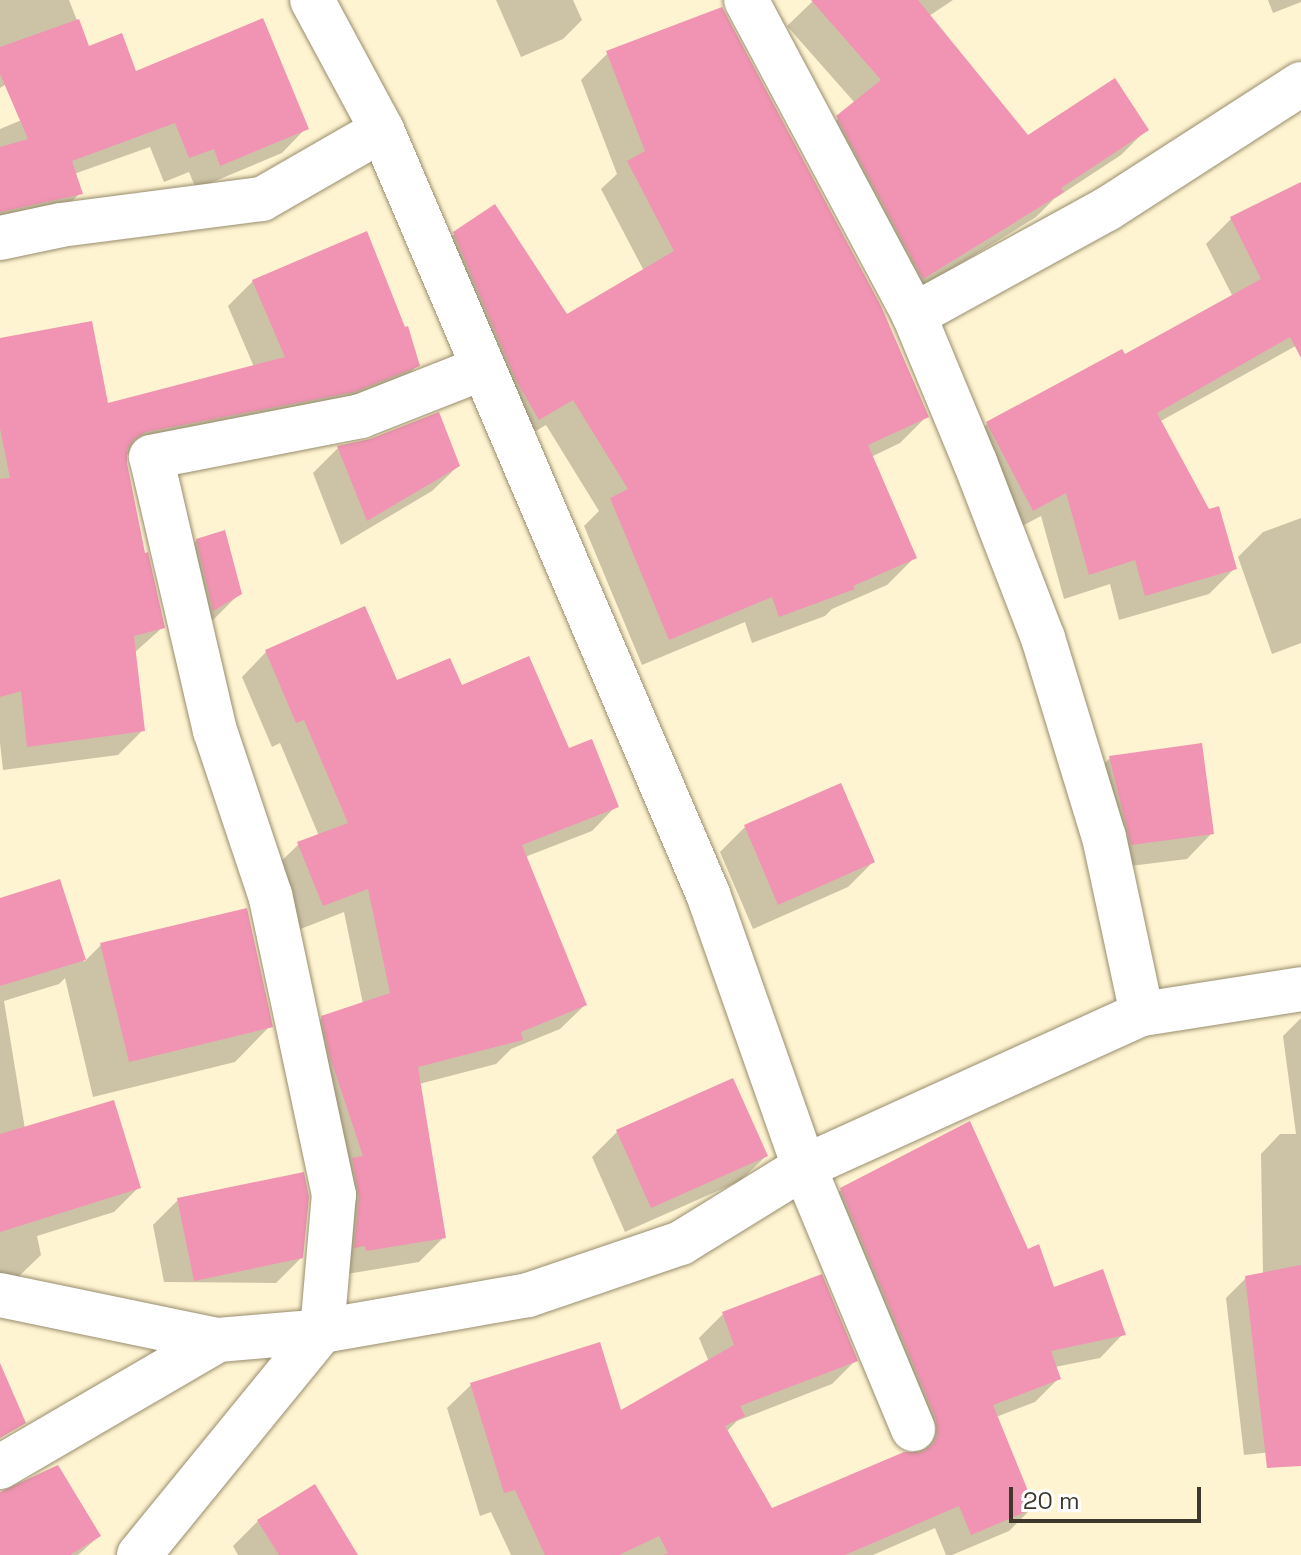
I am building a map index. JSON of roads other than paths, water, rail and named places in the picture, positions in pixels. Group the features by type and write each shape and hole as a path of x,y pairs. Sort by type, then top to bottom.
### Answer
{"street":[{"path":"312,0 382,130 708,894 804,1167 913,1429"},
{"path":"746,0 914,315 1043,638 1104,837 1142,1014"},
{"path":"914,315 1107,209 1301,84"},
{"path":"0,238 61,225 262,199 382,130"},
{"path":"139,1555 322,1331 334,1195 270,895 215,731 151,457 361,416 483,368"},
{"path":"0,1295 218,1340 322,1331 528,1295 681,1243 804,1167 1142,1014 1301,989"},
{"path":"0,1467 218,1340"}]}
